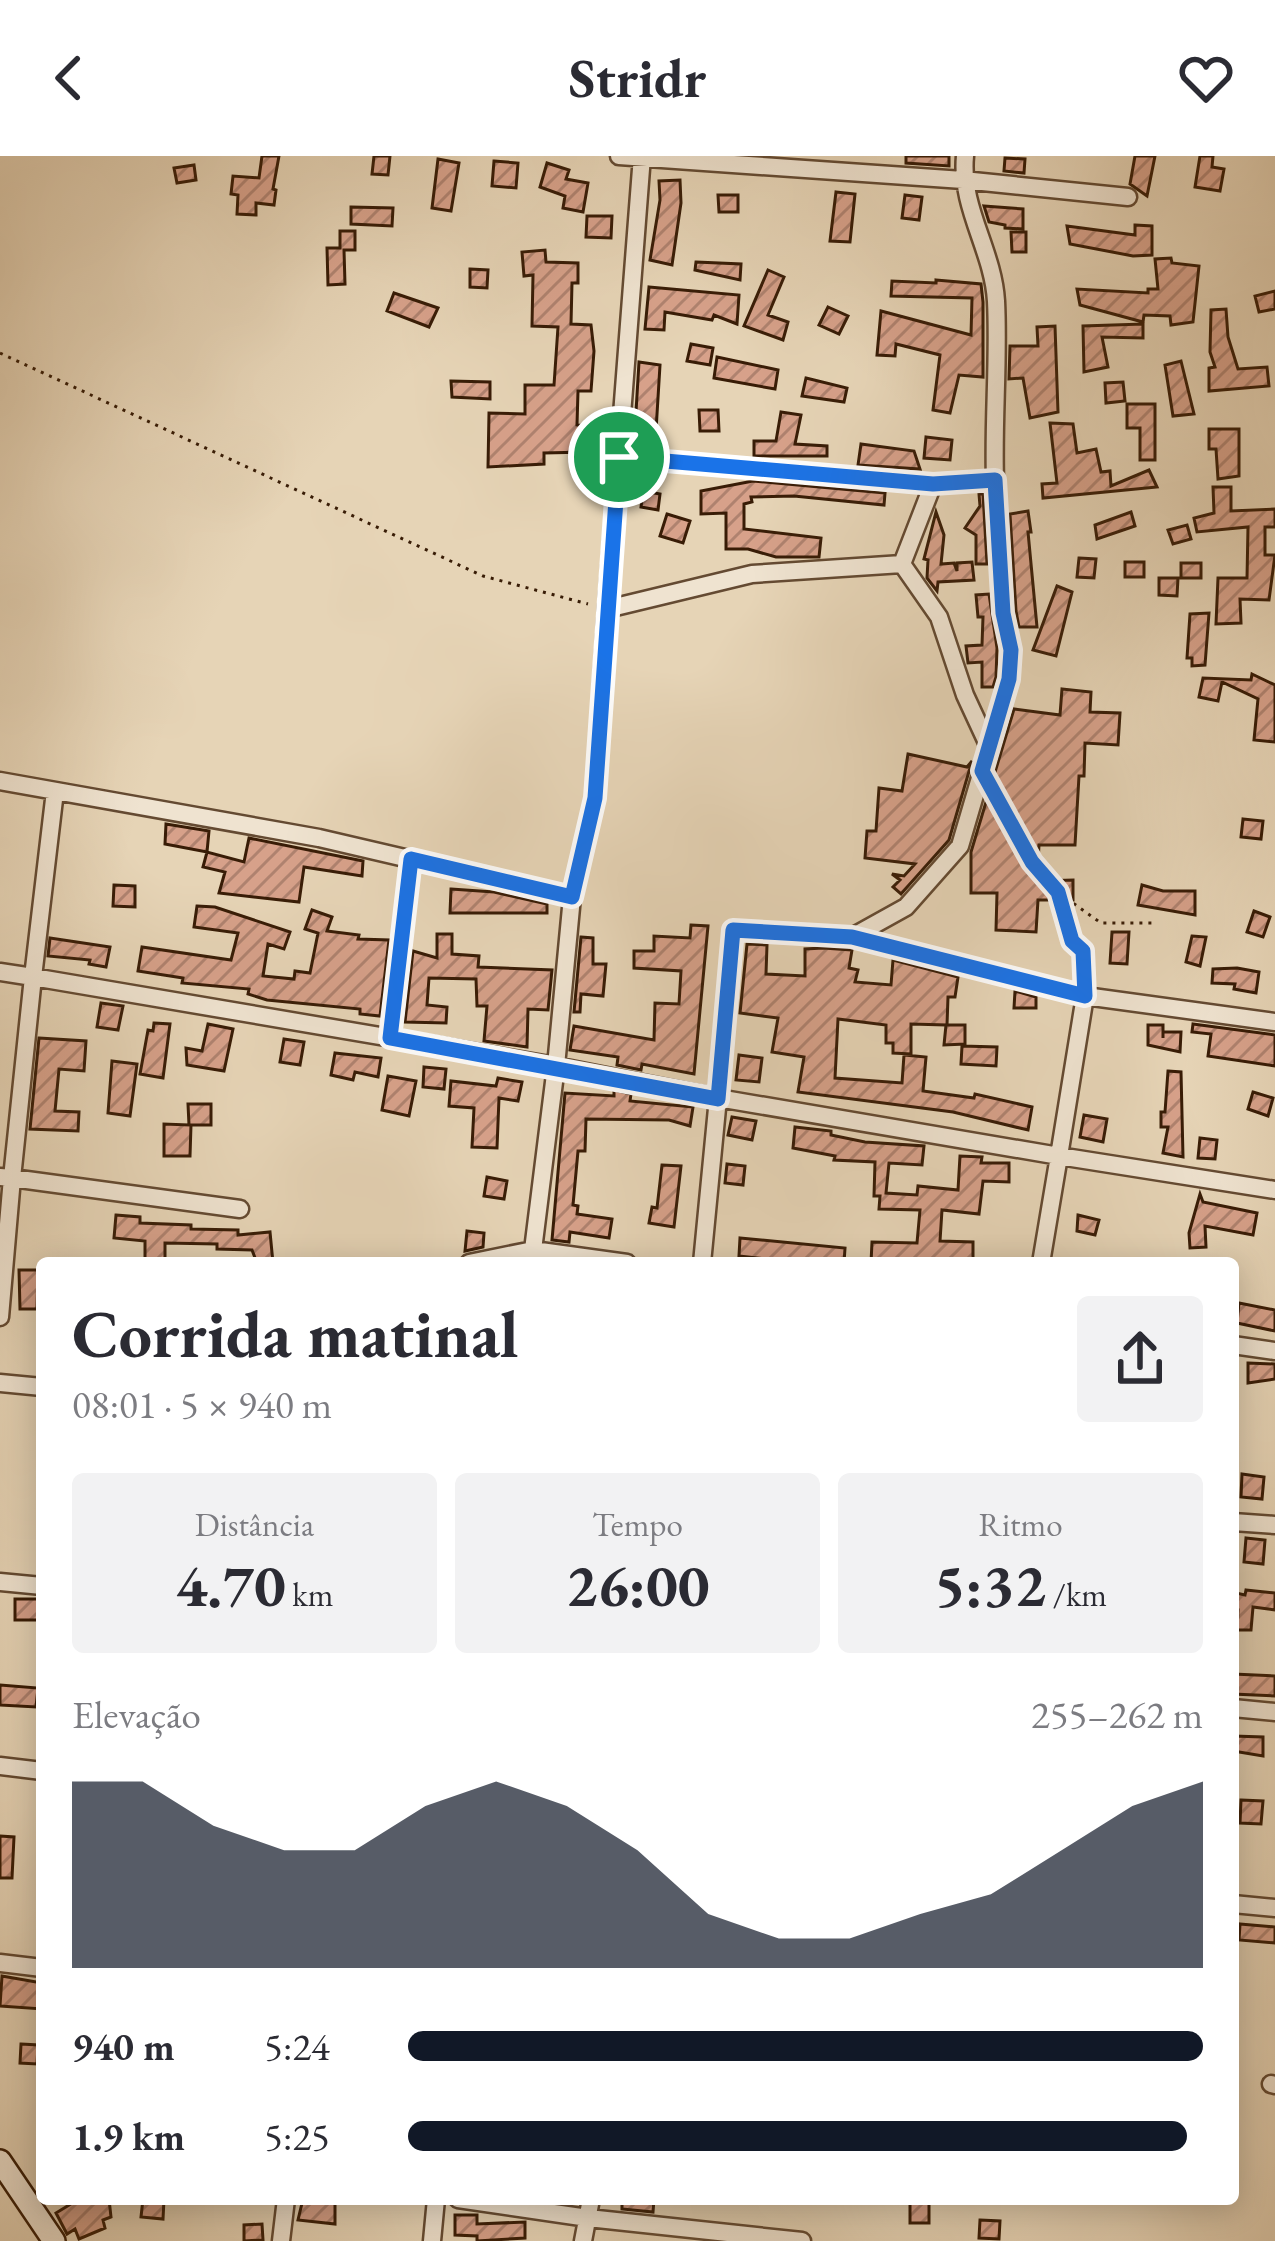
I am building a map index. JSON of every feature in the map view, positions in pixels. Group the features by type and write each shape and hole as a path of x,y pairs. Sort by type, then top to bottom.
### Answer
{"main road":[{"path":"0,2161 54,2241"}],"street":[{"path":"619,156 963,180 1128,197"},
{"path":"852,937 906,907 960,846 1009,679 1011,650 1003,613 995,480 996,298 963,180 965,156"},
{"path":"532,1257 572,897 595,798 642,157"},
{"path":"619,457 933,484 995,480"},
{"path":"902,564 933,484"},
{"path":"607,609 752,574 902,564"},
{"path":"902,564 939,617 964,695 990,749"},
{"path":"0,781 319,838 572,897"},
{"path":"0,1317 6,1177 55,791"},
{"path":"390,1038 411,859"},
{"path":"703,1257 733,930 852,937 1085,996 1275,1022"},
{"path":"0,972 556,1066 718,1099 1275,1190"},
{"path":"1042,1257 1085,996"},
{"path":"6,1177 240,1209"},
{"path":"1239,1346 1275,1351"},
{"path":"0,1383 36,1386"},
{"path":"1239,1523 1275,1526"},
{"path":"0,1582 36,1585"},
{"path":"1239,1709 1275,1712"},
{"path":"0,1766 36,1770"},
{"path":"1239,1905 1275,1908"},
{"path":"0,1963 36,1967"},
{"path":"281,2241 285,2205"},
{"path":"432,2241 435,2205"},
{"path":"499,2205 802,2241"},
{"path":"583,2241 590,2205"}],"path":[{"path":"0,353 483,576 607,609"},
{"path":"982,771 1032,862 1058,892 1101,923 1153,923"},
{"path":"1058,892 1072,941 1083,951 1085,996"}],"building":[{"path":"262,156 279,156 274,205 256,203 256,215 237,214 238,195 231,194 233,176 259,178"},
{"path":"374,156 390,156 388,175 372,174"},
{"path":"906,156 949,156 949,166 906,163"},
{"path":"1135,156 1155,156 1147,196 1130,184"},
{"path":"1200,156 1213,156 1212,167 1224,169 1220,191 1195,187"},
{"path":"1005,158 1025,159 1024,173 1004,171"},
{"path":"438,159 459,163 451,211 432,208"},
{"path":"494,161 518,163 516,188 492,186"},
{"path":"547,163 569,170 566,179 588,183 583,212 563,208 565,196 540,187"},
{"path":"194,165 196,180 177,183 174,168"},
{"path":"680,180 672,265 650,260 659,181"},
{"path":"836,192 855,194 850,242 830,241"},
{"path":"718,195 738,195 738,212 719,212"},
{"path":"905,195 922,197 919,220 902,218"},
{"path":"984,206 1023,209 1023,229 989,222"},
{"path":"351,207 393,208 392,226 351,224"},
{"path":"587,216 612,216 611,238 586,237"},
{"path":"1135,225 1152,226 1152,255 1070,244 1067,226 1135,235"},
{"path":"340,231 355,231 355,250 344,250 345,284 328,285 327,248 340,248"},
{"path":"1011,232 1026,232 1026,252 1012,252"},
{"path":"545,250 546,262 578,263 578,283 572,283 571,324 591,325 591,391 578,391 577,425 588,426 587,452 544,453 544,464 488,467 489,413 525,414 525,385 554,385 558,327 532,326 533,275 524,276 522,252"},
{"path":"1171,258 1172,263 1199,266 1193,322 1171,325 1170,316 1144,315 1143,322 1080,305 1077,289 1148,293 1148,289 1158,289 1155,259"},
{"path":"696,262 741,264 740,280 695,270"},
{"path":"470,269 488,270 487,288 470,287"},
{"path":"768,270 784,277 768,315 788,322 783,340 744,326"},
{"path":"892,281 981,284 983,302 983,377 959,375 950,413 933,410 940,355 896,344 895,356 877,355 881,311 971,335 972,298 891,296"},
{"path":"649,287 739,295 737,324 714,315 712,320 665,312 664,330 645,329"},
{"path":"1275,291 1275,309 1259,312 1255,296"},
{"path":"394,293 438,308 429,327 387,311"},
{"path":"828,307 848,316 839,334 819,325"},
{"path":"1226,309 1238,369 1267,367 1269,386 1209,391 1209,368 1215,367 1210,352 1211,310"},
{"path":"1143,324 1143,338 1102,337 1108,367 1084,372 1083,326"},
{"path":"1055,326 1058,412 1030,418 1023,378 1009,379 1010,346 1038,346 1037,327"},
{"path":"691,344 713,348 710,365 687,361"},
{"path":"717,357 778,370 775,389 714,378"},
{"path":"1181,361 1194,414 1173,416 1165,365"},
{"path":"639,362 660,365 655,447 634,445"},
{"path":"806,378 847,388 844,402 802,396"},
{"path":"451,381 490,382 490,399 452,397"},
{"path":"1123,382 1125,401 1106,403 1105,383"},
{"path":"1127,404 1155,404 1155,460 1140,460 1140,428 1127,428"},
{"path":"699,410 718,410 719,431 700,431"},
{"path":"781,412 801,415 795,444 827,446 827,456 754,456 754,441 776,441"},
{"path":"1050,423 1073,424 1077,453 1096,449 1101,472 1110,471 1111,486 1149,470 1157,487 1043,498 1042,484 1057,483"},
{"path":"1209,429 1239,429 1239,476 1218,479"},
{"path":"926,437 952,440 950,460 924,458"},
{"path":"861,444 914,451 920,469 858,465"},
{"path":"753,481 885,493 884,505 751,497 752,502 744,504 744,529 821,538 819,557 776,557 726,549 726,513 701,514 701,491"},
{"path":"1213,487 1231,487 1231,511 1275,509 1275,527 1265,527 1265,555 1275,555 1269,600 1240,599 1241,623 1216,624 1218,578 1247,578 1248,527 1197,532 1194,518 1214,513"},
{"path":"643,491 660,494 658,510 641,507"},
{"path":"979,494 983,494 987,564 976,564 976,535 965,528 980,506"},
{"path":"1028,511 1037,627 1019,627 1010,514"},
{"path":"936,512 944,535 941,564 954,563 957,571 957,563 972,562 974,580 938,582 937,591 927,578 928,560 924,559"},
{"path":"1131,512 1135,526 1097,539 1095,525"},
{"path":"667,514 690,521 683,543 660,536"},
{"path":"1187,525 1191,539 1173,544 1168,530"},
{"path":"1079,558 1096,559 1094,578 1077,577"},
{"path":"1125,562 1144,562 1144,577 1125,577"},
{"path":"1181,563 1201,563 1201,578 1181,578"},
{"path":"1159,578 1178,578 1177,596 1159,595"},
{"path":"1057,586 1072,592 1056,656 1033,650"},
{"path":"989,594 996,677 993,687 982,687 982,662 968,663 966,646 982,645 983,617 978,617 976,595"},
{"path":"1209,613 1205,665 1192,666 1192,658 1187,658 1190,614"},
{"path":"1252,674 1275,685 1275,742 1254,740 1258,699 1222,682 1218,701 1199,697 1203,678 1251,680"},
{"path":"1062,689 1091,692 1090,712 1120,713 1118,745 1085,743 1075,845 1039,845 1037,881 1073,880 1073,900 1038,900 1036,932 996,930 997,893 971,893 971,852 1014,709 1060,715"},
{"path":"908,754 967,767 972,761 949,840 901,894 893,887 900,880 892,874 904,876 915,864 865,858 867,831 876,831 879,788 902,791"},
{"path":"1243,819 1263,821 1261,839 1241,837"},
{"path":"166,824 209,831 207,852 165,844"},
{"path":"249,838 363,861 362,876 304,867 299,902 219,893 225,872 203,867 207,852 244,862"},
{"path":"114,885 135,886 135,907 113,906"},
{"path":"1142,885 1195,891 1195,915 1138,905"},
{"path":"451,889 494,892 547,904 547,913 450,913"},
{"path":"197,906 215,907 290,932 284,949 268,944 263,976 294,979 295,971 310,973 318,933 305,929 312,910 332,917 327,931 389,940 380,1016 360,1014 360,1009 267,1000 248,994 249,989 182,983 183,978 138,971 142,947 231,960 238,933 194,927"},
{"path":"1254,911 1270,917 1263,937 1247,932"},
{"path":"691,925 708,926 694,1074 642,1064 641,1070 617,1065 618,1057 570,1050 574,1026 654,1040 655,1003 679,1004 681,971 634,968 634,951 654,951 654,936 690,938"},
{"path":"1112,932 1129,932 1127,964 1110,963"},
{"path":"437,934 452,934 452,954 479,956 478,967 552,970 548,1010 528,1009 527,1047 484,1041 487,1006 477,1006 476,979 429,978 427,1005 447,1007 446,1023 405,1022 413,951 437,958"},
{"path":"1192,936 1206,937 1200,966 1186,962"},
{"path":"581,937 593,938 593,964 606,964 603,996 581,994 580,1012 574,1012"},
{"path":"50,938 110,947 106,967 89,964 90,960 48,956"},
{"path":"747,944 767,945 766,974 805,976 805,949 823,948 852,950 849,968 858,970 855,982 891,985 893,960 958,977 955,997 948,997 947,1025 965,1025 965,1044 944,1045 946,1025 911,1024 911,1054 893,1053 893,1043 886,1043 886,1025 838,1019 835,1078 902,1083 904,1055 926,1057 923,1091 974,1098 975,1094 1032,1107 1028,1130 953,1112 798,1092 804,1057 772,1052 778,1018 740,1013"},
{"path":"1213,969 1259,972 1256,993 1234,989 1235,984 1212,983"},
{"path":"1015,991 1036,997 1036,1008 1014,1008"},
{"path":"101,1003 123,1006 118,1030 97,1027"},
{"path":"154,1023 170,1024 163,1078 140,1074 148,1030 153,1031"},
{"path":"208,1024 233,1029 224,1071 187,1065 186,1048 202,1051"},
{"path":"1193,1024 1275,1035 1275,1066 1208,1056 1211,1034 1192,1032"},
{"path":"1148,1025 1163,1025 1163,1032 1181,1032 1180,1052 1148,1045"},
{"path":"39,1038 86,1041 84,1071 59,1069 55,1111 79,1112 78,1131 30,1129"},
{"path":"284,1039 304,1042 300,1065 280,1062"},
{"path":"962,1046 997,1047 996,1066 961,1064"},
{"path":"335,1053 381,1058 378,1077 355,1072 353,1080 331,1075"},
{"path":"739,1055 762,1058 759,1082 736,1080"},
{"path":"112,1061 137,1064 130,1116 108,1113"},
{"path":"424,1067 446,1069 444,1089 423,1087"},
{"path":"1168,1071 1181,1072 1183,1157 1163,1153 1168,1127 1161,1127 1161,1112 1165,1112"},
{"path":"388,1076 416,1081 409,1116 382,1110"},
{"path":"498,1078 522,1082 518,1101 499,1098 497,1148 472,1147 474,1108 449,1106 451,1081 496,1086"},
{"path":"614,1090 631,1094 630,1101 693,1107 690,1126 669,1120 586,1119 585,1151 578,1151 573,1205 578,1206 577,1214 612,1219 609,1238 570,1232 569,1242 552,1240 565,1093 614,1096"},
{"path":"1253,1092 1273,1098 1268,1116 1248,1109"},
{"path":"188,1104 211,1104 211,1125 191,1125 190,1156 164,1156 164,1124 189,1125"},
{"path":"1084,1115 1107,1119 1103,1142 1080,1137"},
{"path":"732,1117 756,1121 752,1140 728,1135"},
{"path":"795,1127 831,1131 831,1135 865,1142 924,1146 922,1165 889,1163 886,1193 917,1195 918,1186 958,1190 960,1156 982,1157 981,1163 1009,1163 1009,1182 983,1181 979,1214 942,1210 940,1241 973,1242 973,1257 871,1257 872,1242 917,1243 920,1210 879,1209 880,1196 874,1196 875,1162 834,1160 835,1156 793,1148"},
{"path":"1200,1138 1217,1140 1215,1159 1198,1158"},
{"path":"727,1164 745,1166 743,1185 725,1183"},
{"path":"662,1165 681,1166 674,1227 649,1223 652,1207 657,1208"},
{"path":"487,1177 507,1181 504,1199 484,1196"},
{"path":"1200,1194 1203,1202 1257,1213 1253,1235 1205,1226 1206,1247 1190,1248 1189,1233"},
{"path":"116,1215 140,1217 140,1223 238,1230 238,1235 270,1232 272,1257 255,1257 252,1250 217,1249 217,1244 165,1243 165,1257 145,1257 145,1241 114,1238"},
{"path":"1078,1215 1099,1220 1095,1235 1077,1231"},
{"path":"467,1231 484,1233 483,1247 465,1251"},
{"path":"740,1238 845,1248 844,1257 739,1256"},
{"path":"19,1270 36,1270 36,1309 20,1309"},
{"path":"1239,1303 1275,1310 1275,1331 1239,1323"},
{"path":"1248,1363 1275,1364 1275,1379 1248,1383"},
{"path":"1242,1474 1264,1477 1262,1499 1241,1497"},
{"path":"1246,1538 1265,1540 1263,1564 1244,1562"},
{"path":"1246,1590 1275,1593 1275,1610 1253,1607 1251,1630 1239,1630 1239,1594 1245,1595"},
{"path":"15,1599 36,1599 36,1620 15,1620"},
{"path":"1239,1674 1275,1676 1275,1696 1239,1694"},
{"path":"0,1685 36,1688 36,1707 0,1705"},
{"path":"1239,1736 1263,1737 1263,1756 1239,1752"},
{"path":"1241,1800 1263,1801 1261,1824 1240,1823"},
{"path":"0,1836 14,1837 12,1878 0,1878"},
{"path":"1240,1924 1275,1927 1275,1943 1239,1940"},
{"path":"2,1976 36,1982 36,2009 0,2006"},
{"path":"21,2044 36,2045 36,2064 20,2063"},
{"path":"69,2205 110,2205 111,2217 103,2220 105,2228 79,2239 75,2229 67,2234 56,2213"},
{"path":"142,2205 164,2205 163,2219 141,2217"},
{"path":"302,2205 335,2205 335,2224 298,2220"},
{"path":"622,2205 654,2205 653,2212 622,2209"},
{"path":"910,2205 929,2205 929,2223 910,2223"},
{"path":"455,2215 477,2215 477,2224 525,2222 525,2238 477,2241 477,2236 455,2235"},
{"path":"980,2220 1000,2221 999,2239 979,2238"},
{"path":"262,2224 263,2240 244,2241 244,2225"}],"route":[{"path":"619,457 933,484 995,480 1003,613 1011,650 1009,679 982,771 1032,862 1058,892 1072,941 1083,951 1085,996 852,937 733,930 718,1099 390,1038 411,859 572,897 595,798 619,457"}]}
